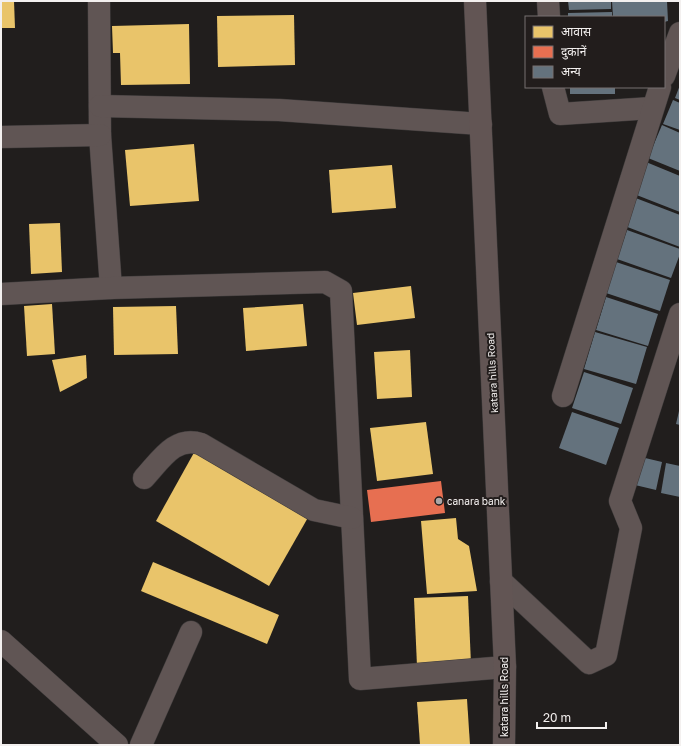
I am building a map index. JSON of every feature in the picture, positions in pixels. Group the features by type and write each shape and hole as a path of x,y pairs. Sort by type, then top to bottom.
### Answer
{"main road":[{"name":"katara hills Road","path":"476,1 505,667 504,745"}],"street":[{"path":"99,1 100,135 111,288"},
{"path":"548,1 549,16"},
{"path":"665,73 680,33"},
{"path":"553,88 560,114 652,108"},
{"path":"562,396 652,108 660,88"},
{"path":"100,106 280,110 481,124"},
{"path":"1,137 100,135"},
{"path":"1,294 111,288 325,282 341,291 360,679 505,667"},
{"path":"501,580 590,663 606,655 631,528 620,501 680,314"},
{"path":"144,478 172,448 187,441 194,442 201,444 314,510 352,518"},
{"path":"141,745 191,632"},
{"path":"1,641 117,745"}],"building: आवास":[{"path":"1,1 14,1 15,28 1,28"},
{"path":"294,15 295,65 218,67 217,16"},
{"path":"189,24 190,84 121,85 120,53 113,53 112,26"},
{"path":"194,144 199,201 130,206 125,150"},
{"path":"392,165 396,208 332,213 329,170"},
{"path":"60,223 62,272 31,274 29,224"},
{"path":"411,286 415,318 357,325 353,293"},
{"path":"52,304 55,354 27,356 24,306"},
{"path":"303,304 307,346 246,351 243,308"},
{"path":"176,306 178,354 114,355 113,307"},
{"path":"410,350 412,397 377,399 374,352"},
{"path":"86,355 87,378 60,392 52,360"},
{"path":"426,422 433,474 377,481 370,428"},
{"path":"196,449 310,514 269,586 156,521"},
{"path":"456,518 458,539 469,546 477,591 427,594 421,521"},
{"path":"153,562 279,615 267,644 141,591"},
{"path":"468,596 471,664 417,666 414,598"},
{"path":"467,699 470,745 420,745 417,702"}],"building: दुकानें":[{"path":"441,481 445,513 371,522 367,490"}],"building: अन्य":[{"path":"568,1 611,1 611,9 569,10"},
{"path":"612,1 667,1 668,21 665,22 665,16 613,16"},
{"path":"612,12 612,16 568,16 568,13"},
{"path":"680,85 680,100 675,98"},
{"path":"570,88 615,88 615,94 570,94"},
{"path":"673,100 680,103 680,130 663,124"},
{"path":"662,125 680,133 680,171 648,158"},
{"path":"646,162 680,176 680,212 634,194"},
{"path":"633,197 680,215 680,247 622,225"},
{"path":"627,230 680,249 680,254 671,278 617,259"},
{"path":"616,262 670,280 660,311 606,293"},
{"path":"606,297 658,314 648,346 596,330"},
{"path":"595,332 647,347 636,384 584,369"},
{"path":"584,372 633,388 621,424 572,408"},
{"path":"680,411 680,425 676,424"},
{"path":"572,412 619,428 606,465 559,448"},
{"path":"641,457 662,462 656,490 635,485"},
{"path":"666,463 680,466 680,497 661,493"}],"place":[{"name":"canara bank","path":"439,501"}]}
